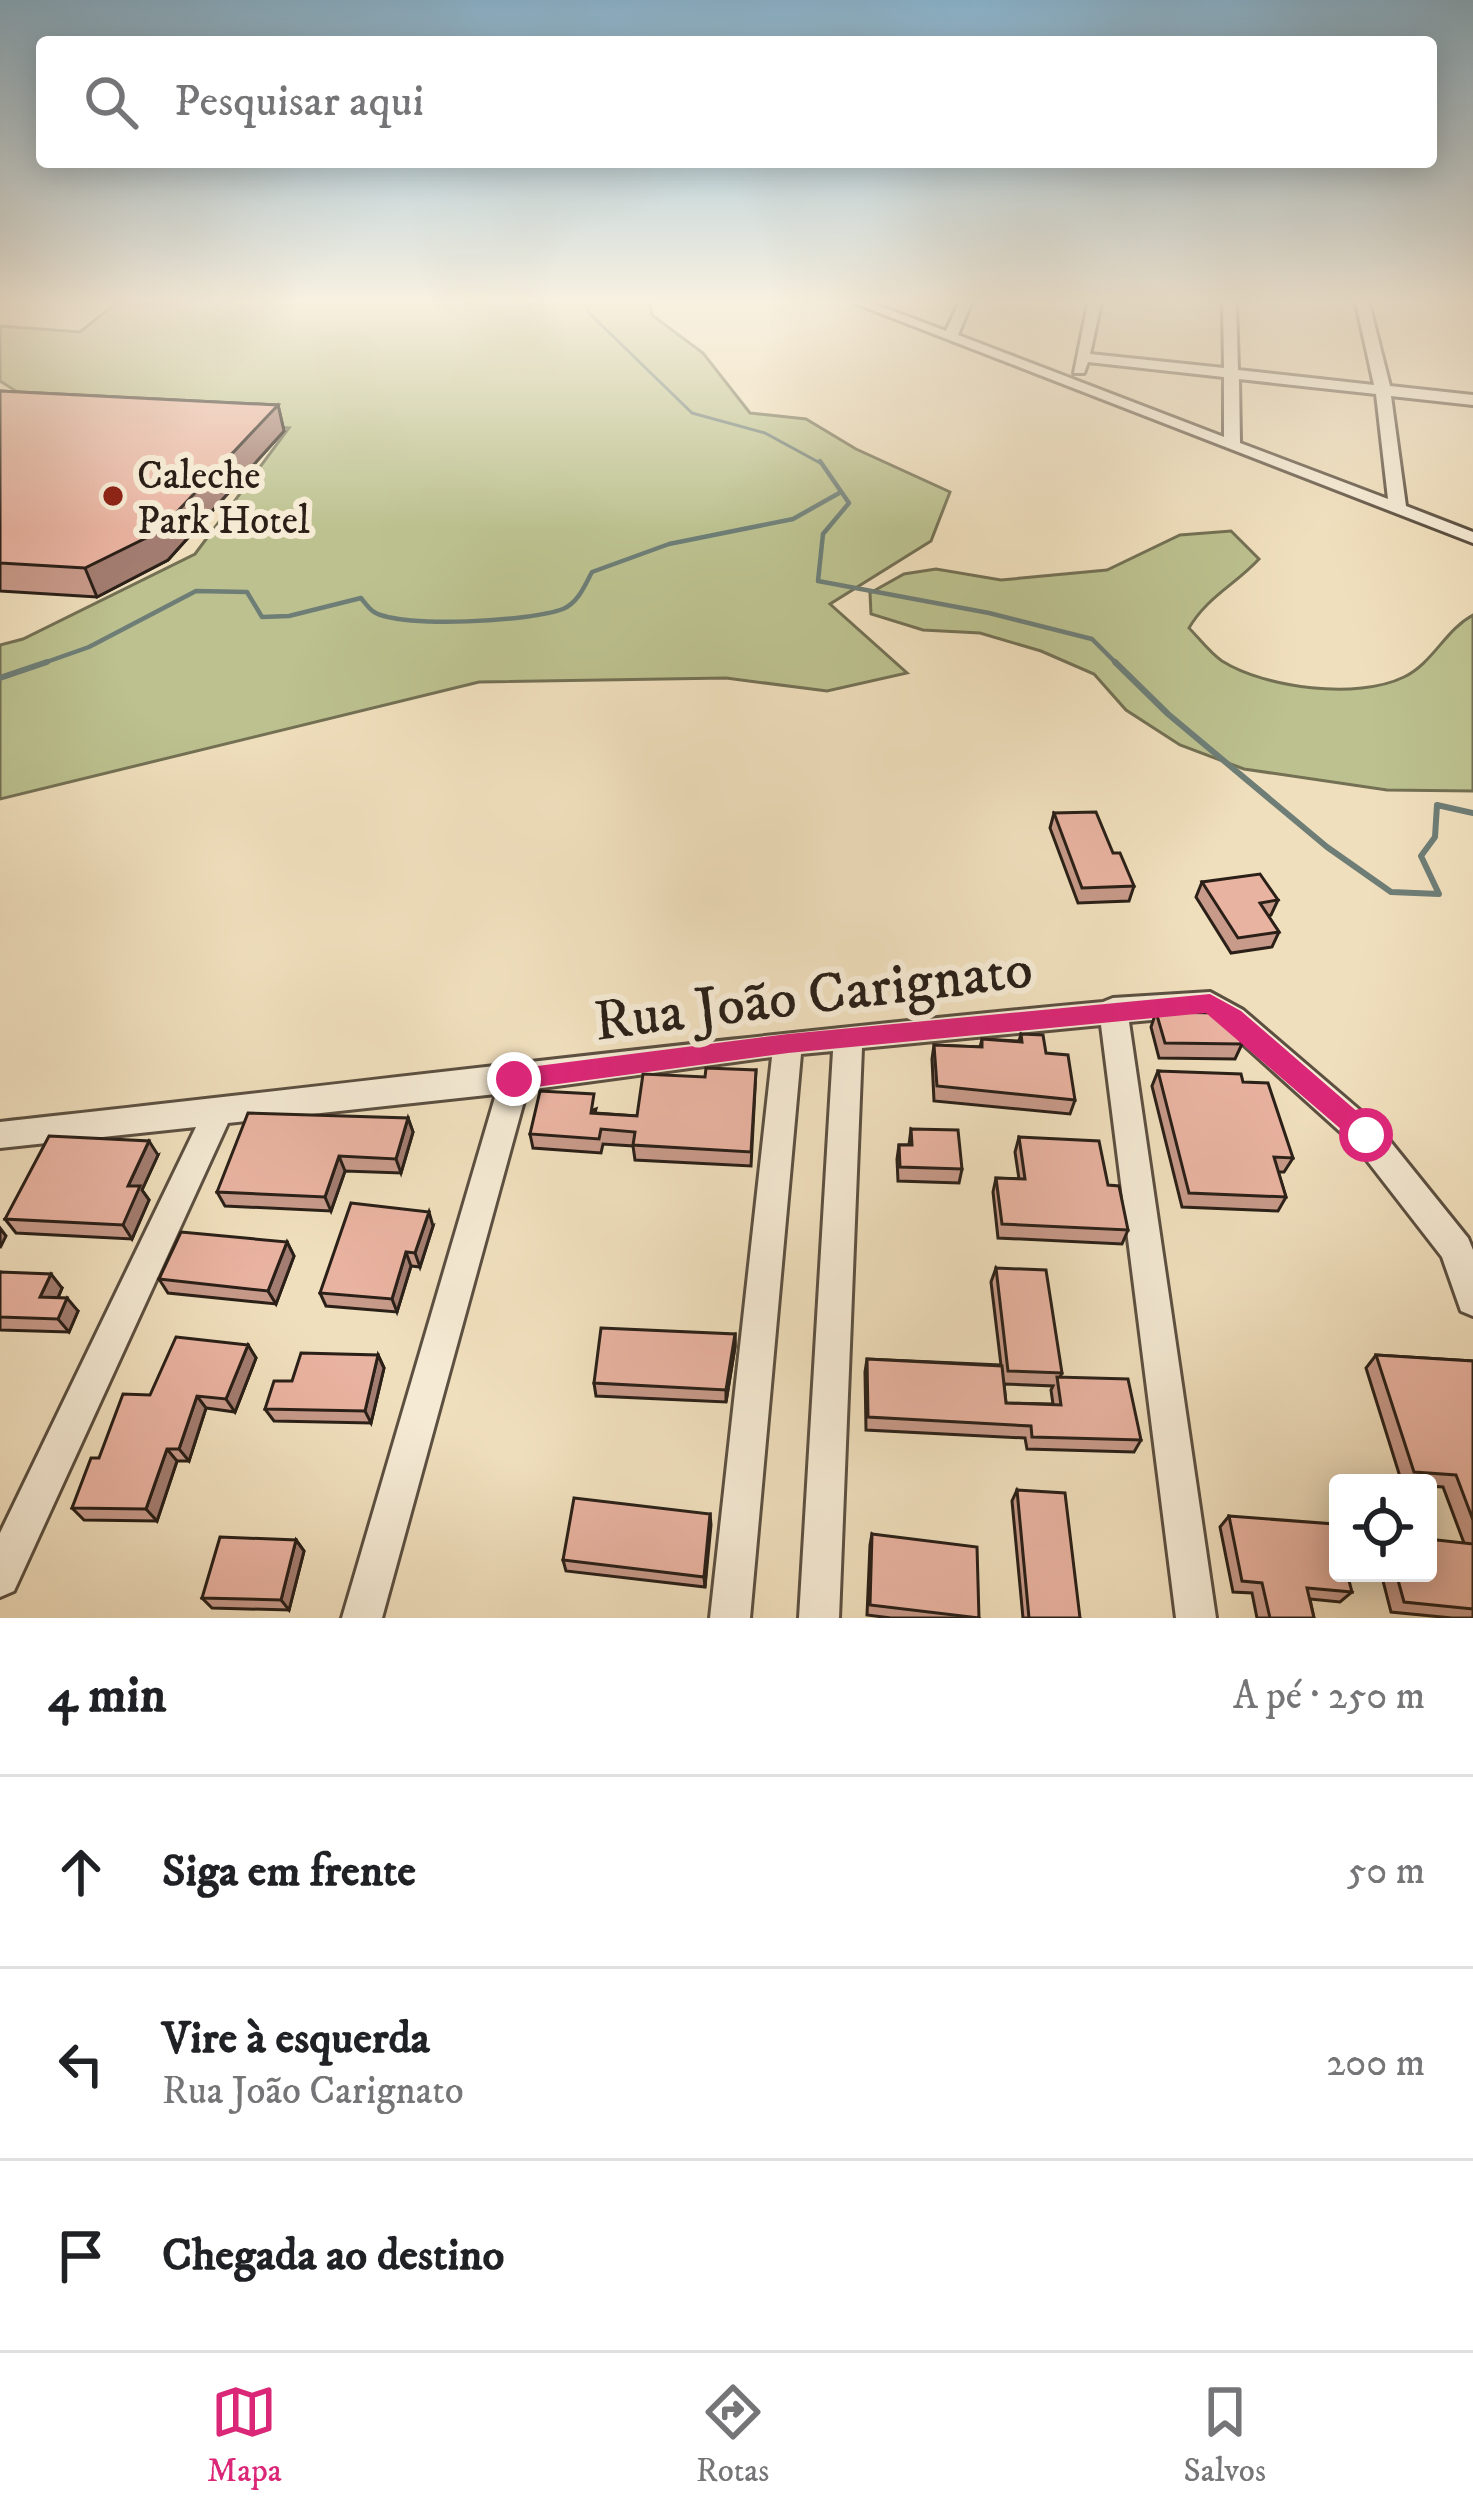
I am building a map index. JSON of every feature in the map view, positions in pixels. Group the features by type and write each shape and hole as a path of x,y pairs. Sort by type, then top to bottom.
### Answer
{"street":[{"path":"1058,379 1473,538"},
{"path":"1075,385 1077,379"},
{"path":"1230,379 1232,444"},
{"path":"1280,379 1473,400"},
{"path":"1380,379 1397,509"},
{"name":"Rua João Carignato","path":"0,1135 514,1079 788,1043 848,1041 1210,1003 1366,1135 1456,1249 1473,1299"},
{"path":"1113,1010 1196,1618"},
{"path":"820,1618 848,1041"},
{"path":"730,1618 788,1043"},
{"path":"362,1618 514,1079"},
{"path":"0,1577 219,1110"}],"green space":[{"path":"723,379 750,413 806,419 856,449 950,492 931,541 830,604 907,673 827,691 726,678 479,682 0,799 0,645 23,639 195,554 289,428 26,417 33,402 0,381"},
{"path":"1231,531 1259,559 1204,608 1189,628 1222,661 1262,678 1312,688 1384,684 1414,671 1473,615 1473,791 1387,790 1244,769 1180,745 1126,710 1094,674 1041,651 980,633 923,630 871,614 870,593 904,574 936,569 1001,580 1107,570 1180,535"}],"building":[{"name":"Caleche Park Hotel","path":"0,391 278,405 158,532 85,568 0,563"},
{"path":"1096,812 1113,853 1120,853 1134,886 1082,888 1054,813"},
{"path":"1260,874 1278,900 1260,903 1279,932 1238,938 1202,882"},
{"path":"1156,1012 1224,1013 1234,1021 1242,1044 1165,1043"},
{"path":"1021,1034 1043,1035 1046,1053 1068,1055 1075,1100 937,1086 934,1045 982,1047 982,1039 1022,1042"},
{"path":"706,1068 756,1070 751,1152 633,1145 635,1132 601,1129 599,1139 530,1134 540,1091 594,1094 591,1113 637,1116 643,1074 705,1077"},
{"path":"1158,1071 1241,1074 1243,1082 1268,1083 1293,1158 1274,1157 1286,1197 1189,1193"},
{"path":"248,1113 408,1118 396,1159 339,1156 325,1197 217,1192"},
{"path":"911,1129 958,1130 962,1169 900,1167 899,1145 912,1145"},
{"path":"49,1136 149,1141 128,1186 140,1186 123,1225 5,1219"},
{"path":"1019,1137 1099,1141 1108,1185 1119,1186 1128,1230 1002,1224 996,1178 1025,1179"},
{"path":"351,1203 429,1212 415,1253 406,1252 392,1299 320,1293"},
{"path":"181,1232 287,1242 268,1291 159,1279"},
{"path":"996,1268 1046,1270 1062,1373 1008,1371"},
{"path":"0,1272 51,1274 40,1297 67,1298 58,1319 0,1317"},
{"path":"601,1328 735,1334 726,1390 594,1383"},
{"path":"176,1337 248,1345 226,1399 197,1396 179,1449 167,1449 146,1509 72,1508 91,1458 99,1458 123,1394 150,1395"},
{"path":"301,1353 378,1355 365,1411 265,1409 274,1381 292,1381"},
{"path":"1376,1355 1473,1361 1473,1520 1456,1475 1414,1472"},
{"path":"867,1359 1002,1366 1006,1403 1061,1405 1057,1377 1128,1379 1141,1440 1032,1437 1031,1426 868,1417"},
{"path":"1017,1490 1065,1493 1080,1618 1029,1618"},
{"path":"574,1498 710,1514 704,1577 563,1560"},
{"path":"1229,1516 1329,1524 1329,1582 1349,1582 1352,1592 1307,1588 1314,1618 1270,1618 1262,1583 1242,1581"},
{"path":"872,1534 977,1547 979,1618 870,1605"},
{"path":"220,1537 296,1540 281,1600 202,1598"},
{"path":"1437,1540 1473,1544 1473,1609 1404,1602 1398,1582 1437,1582"}],"waterway":[{"path":"656,379 692,413 765,433 822,464"},
{"path":"820,461 849,503 823,534 818,581 989,613 1092,639 1115,662"},
{"path":"38,665 89,647 196,591 247,592 262,617 289,616 361,598 374,612 411,620 497,620 547,613 573,603 592,572 669,544 793,519 841,492"},
{"path":"0,678 47,662"},
{"path":"1115,662 1168,714 1327,847 1391,892 1439,894 1421,856 1435,837 1437,805 1473,813"},
{"path":"1115,662 1118,665"}],"place":[{"name":"Caleche Park Hotel","path":"113,496"}],"route":[{"path":"514,1079 788,1043 848,1041 1210,1003 1366,1135"}]}
